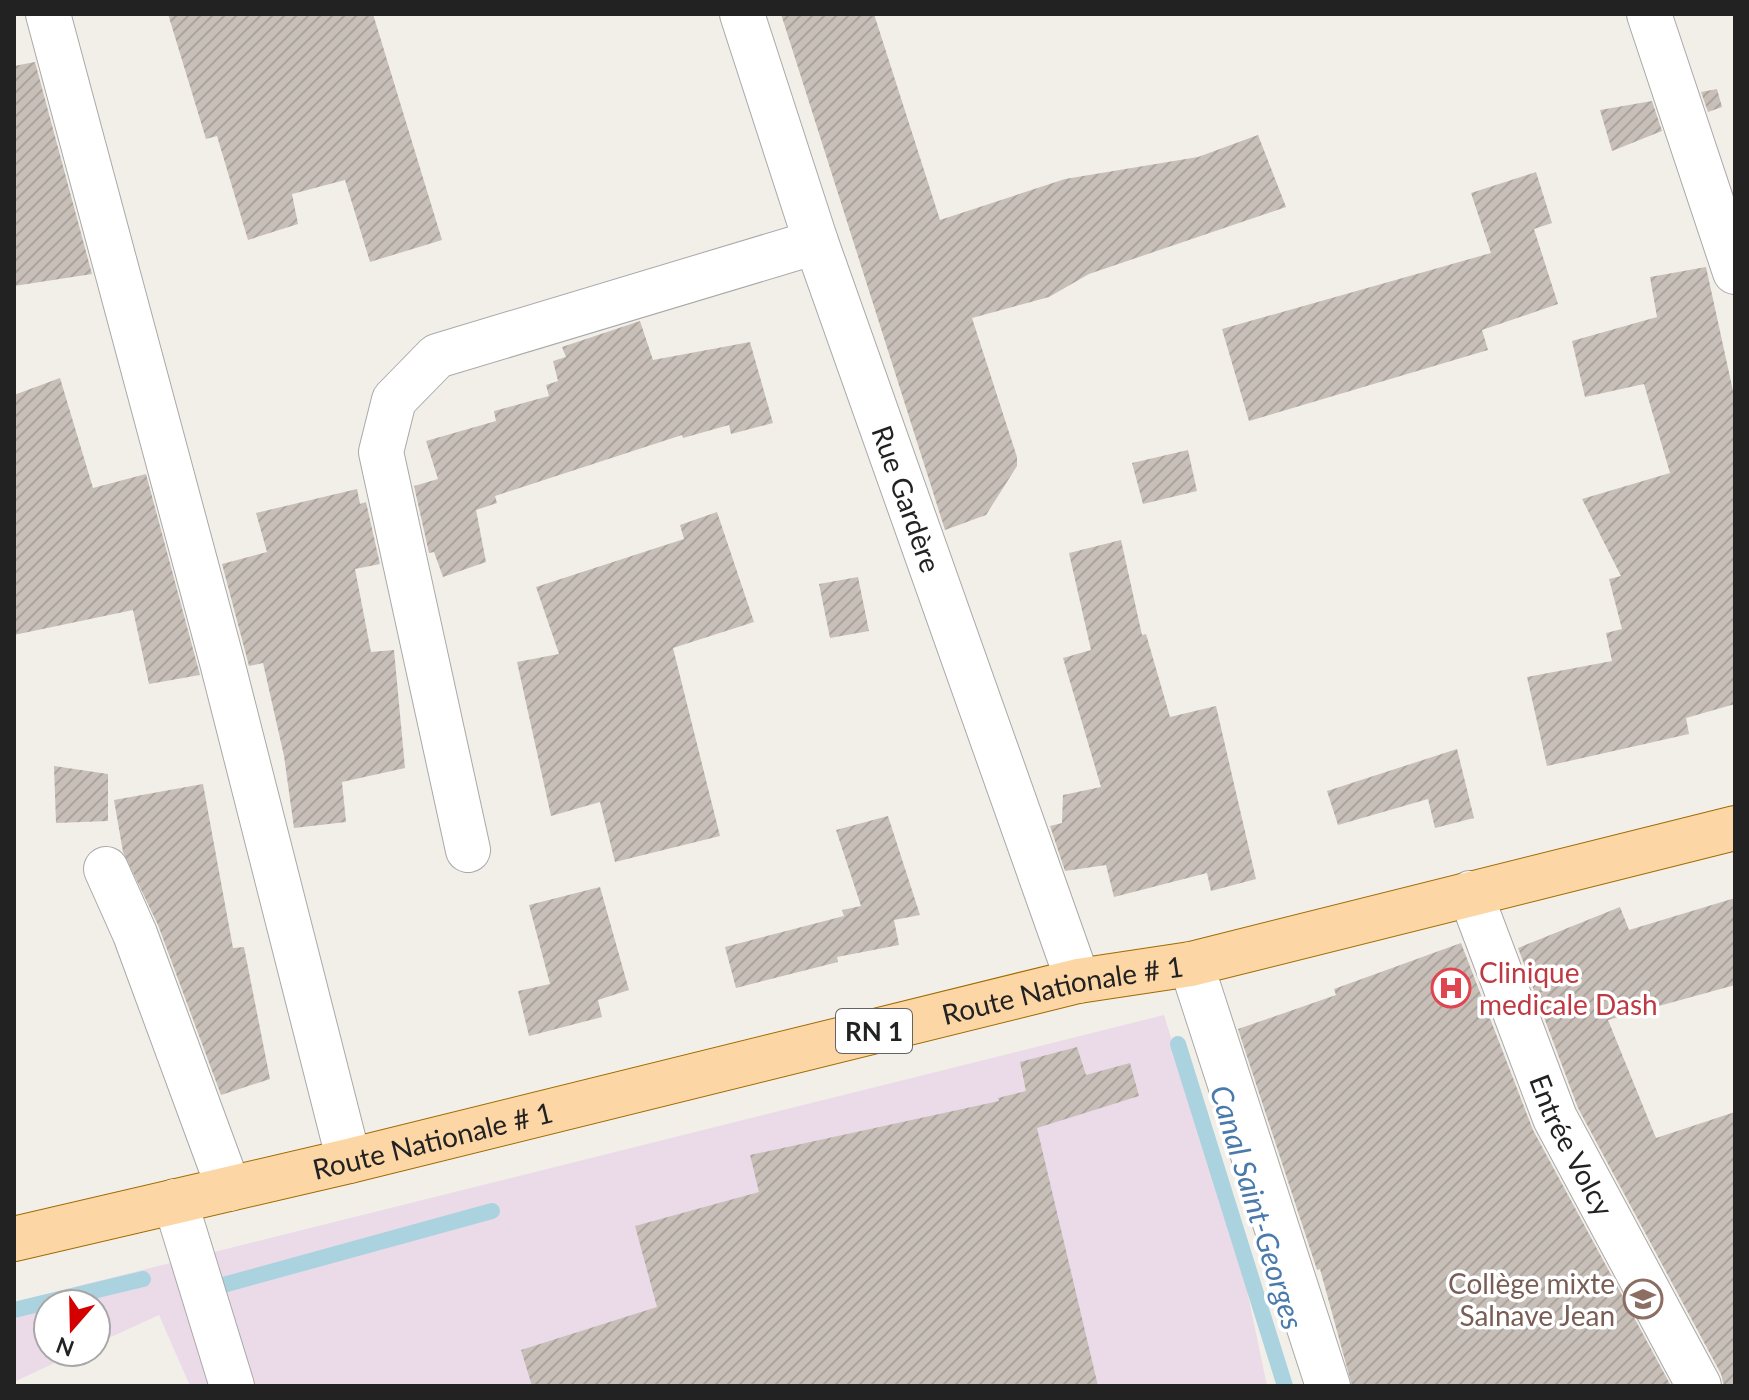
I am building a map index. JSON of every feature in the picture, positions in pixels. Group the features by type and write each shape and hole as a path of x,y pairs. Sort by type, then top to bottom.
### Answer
{"main road":[{"name":"Route Nationale # 1","path":"14,1239 349,1161 1078,981 1191,964 1735,828"}],"street":[{"path":"48,14 222,662 349,1161"},
{"name":"Rue Gardère","path":"742,14 816,242 1078,981"},
{"path":"1649,14 1735,272"},
{"path":"468,850 381,452 394,400 437,356 816,242"},
{"path":"106,869 135,934 229,1189"},
{"name":"Entrée Volcy","path":"1470,893 1555,1118 1699,1386"},
{"path":"1191,964 1328,1386"},
{"path":"175,1201 232,1386"}],"shaded area":[{"path":"1164,1015 1242,1266 1267,1386 190,1386 159,1315 112,1337 112,1288 70,1288"},
{"path":"32,1298 32,1368 44,1368 14,1382 14,1302"}],"building":[{"path":"168,14 373,14 442,240 370,262 345,180 292,194 298,224 248,240 217,136 206,139"},
{"path":"781,14 874,14 940,220 1065,179 1198,157 1258,135 1286,207 1089,274 1049,297 972,318 1017,457 1017,466 986,515 945,530"},
{"path":"35,62 92,274 14,286 14,66"},
{"path":"1717,89 1722,107 1708,112 1701,92"},
{"path":"1652,101 1662,131 1612,151 1600,110"},
{"path":"1536,172 1552,223 1534,229 1558,304 1482,330 1488,350 1249,421 1222,329 1491,253 1471,193"},
{"path":"1706,267 1735,400 1735,704 1686,718 1689,734 1547,766 1527,677 1612,661 1606,633 1622,629 1609,579 1621,576 1582,499 1670,473 1644,384 1585,397 1572,341 1657,317 1650,277"},
{"path":"640,321 653,360 750,342 773,423 731,434 729,425 683,438 682,435 495,496 497,503 476,510 486,562 443,577 434,552 429,553 414,486 438,479 426,441 496,421 494,411 549,396 546,385 558,381 553,361 566,357 562,347"},
{"path":"60,378 93,488 146,474 200,675 149,684 133,610 14,635 14,395"},
{"path":"1188,450 1197,491 1143,504 1132,463"},
{"path":"357,489 360,504 366,502 380,564 355,569 371,652 394,650 405,768 342,782 346,822 294,828 284,756 263,663 249,666 222,564 267,552 256,513"},
{"path":"717,512 754,622 673,648 720,836 615,862 600,802 551,816 517,662 559,654 536,587 684,539 680,525"},
{"path":"1121,540 1142,635 1146,634 1170,717 1216,706 1256,879 1211,891 1207,873 1114,897 1106,865 1065,871 1050,826 1062,823 1063,795 1101,787 1063,658 1091,650 1069,553"},
{"path":"858,577 869,631 830,638 819,584"},
{"path":"1457,749 1474,818 1435,828 1428,799 1338,825 1327,791"},
{"path":"54,766 108,774 108,821 56,823"},
{"path":"203,784 233,948 244,947 270,1079 221,1095 158,925 123,852 114,800"},
{"path":"888,816 920,915 894,920 899,945 837,957 838,962 736,988 725,947 844,916 842,910 861,906 836,830"},
{"path":"600,887 629,990 598,1000 602,1017 529,1036 518,991 550,984 529,905"},
{"path":"1735,898 1735,985 1608,1020 1656,1138 1735,1112 1735,1386 1724,1386 1721,1374 1578,1108 1518,948 1620,907 1629,930"},
{"path":"1461,943 1533,1130 1671,1386 1352,1386 1320,1269 1317,1270 1238,1029 1336,995 1334,989"},
{"path":"1077,1047 1086,1075 1130,1063 1139,1096 1037,1128 1098,1386 532,1386 521,1350 657,1307 635,1226 759,1192 750,1155 999,1101 998,1098 1026,1091 1020,1062"}],"waterway":[{"name":"Canal Saint-Georges","path":"1178,1044 1285,1386"},
{"path":"205,1290 492,1211"},
{"path":"14,1310 143,1279"}],"place":[{"name":"Clinique medicale Dash","path":"1451,988"},
{"name":"Collège mixte Salnave Jean","path":"1643,1299"}]}
